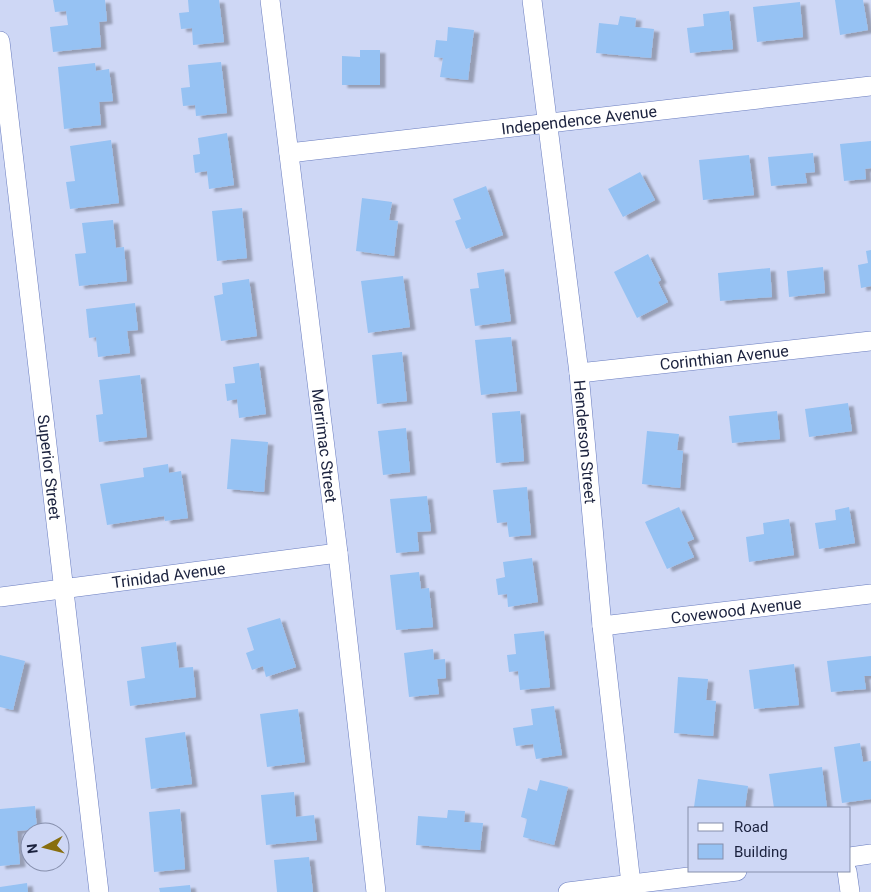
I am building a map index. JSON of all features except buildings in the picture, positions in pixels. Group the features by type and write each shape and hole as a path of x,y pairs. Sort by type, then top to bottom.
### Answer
{"street":[{"name":"Merrimac Street","path":"270,0 338,553 376,892"},
{"name":"Henderson Street","path":"532,0 579,374 602,626 630,884"},
{"name":"Superior Street","path":"0,42 99,892"},
{"name":"Independence Avenue","path":"289,153 871,86"},
{"name":"Corinthian Avenue","path":"579,374 871,341"},
{"name":"Trinidad Avenue","path":"0,597 338,553"},
{"name":"Covewood Avenue","path":"602,626 871,594"},
{"path":"851,857 871,854"},
{"path":"568,892 729,872"},
{"path":"847,872 850,892"}]}
